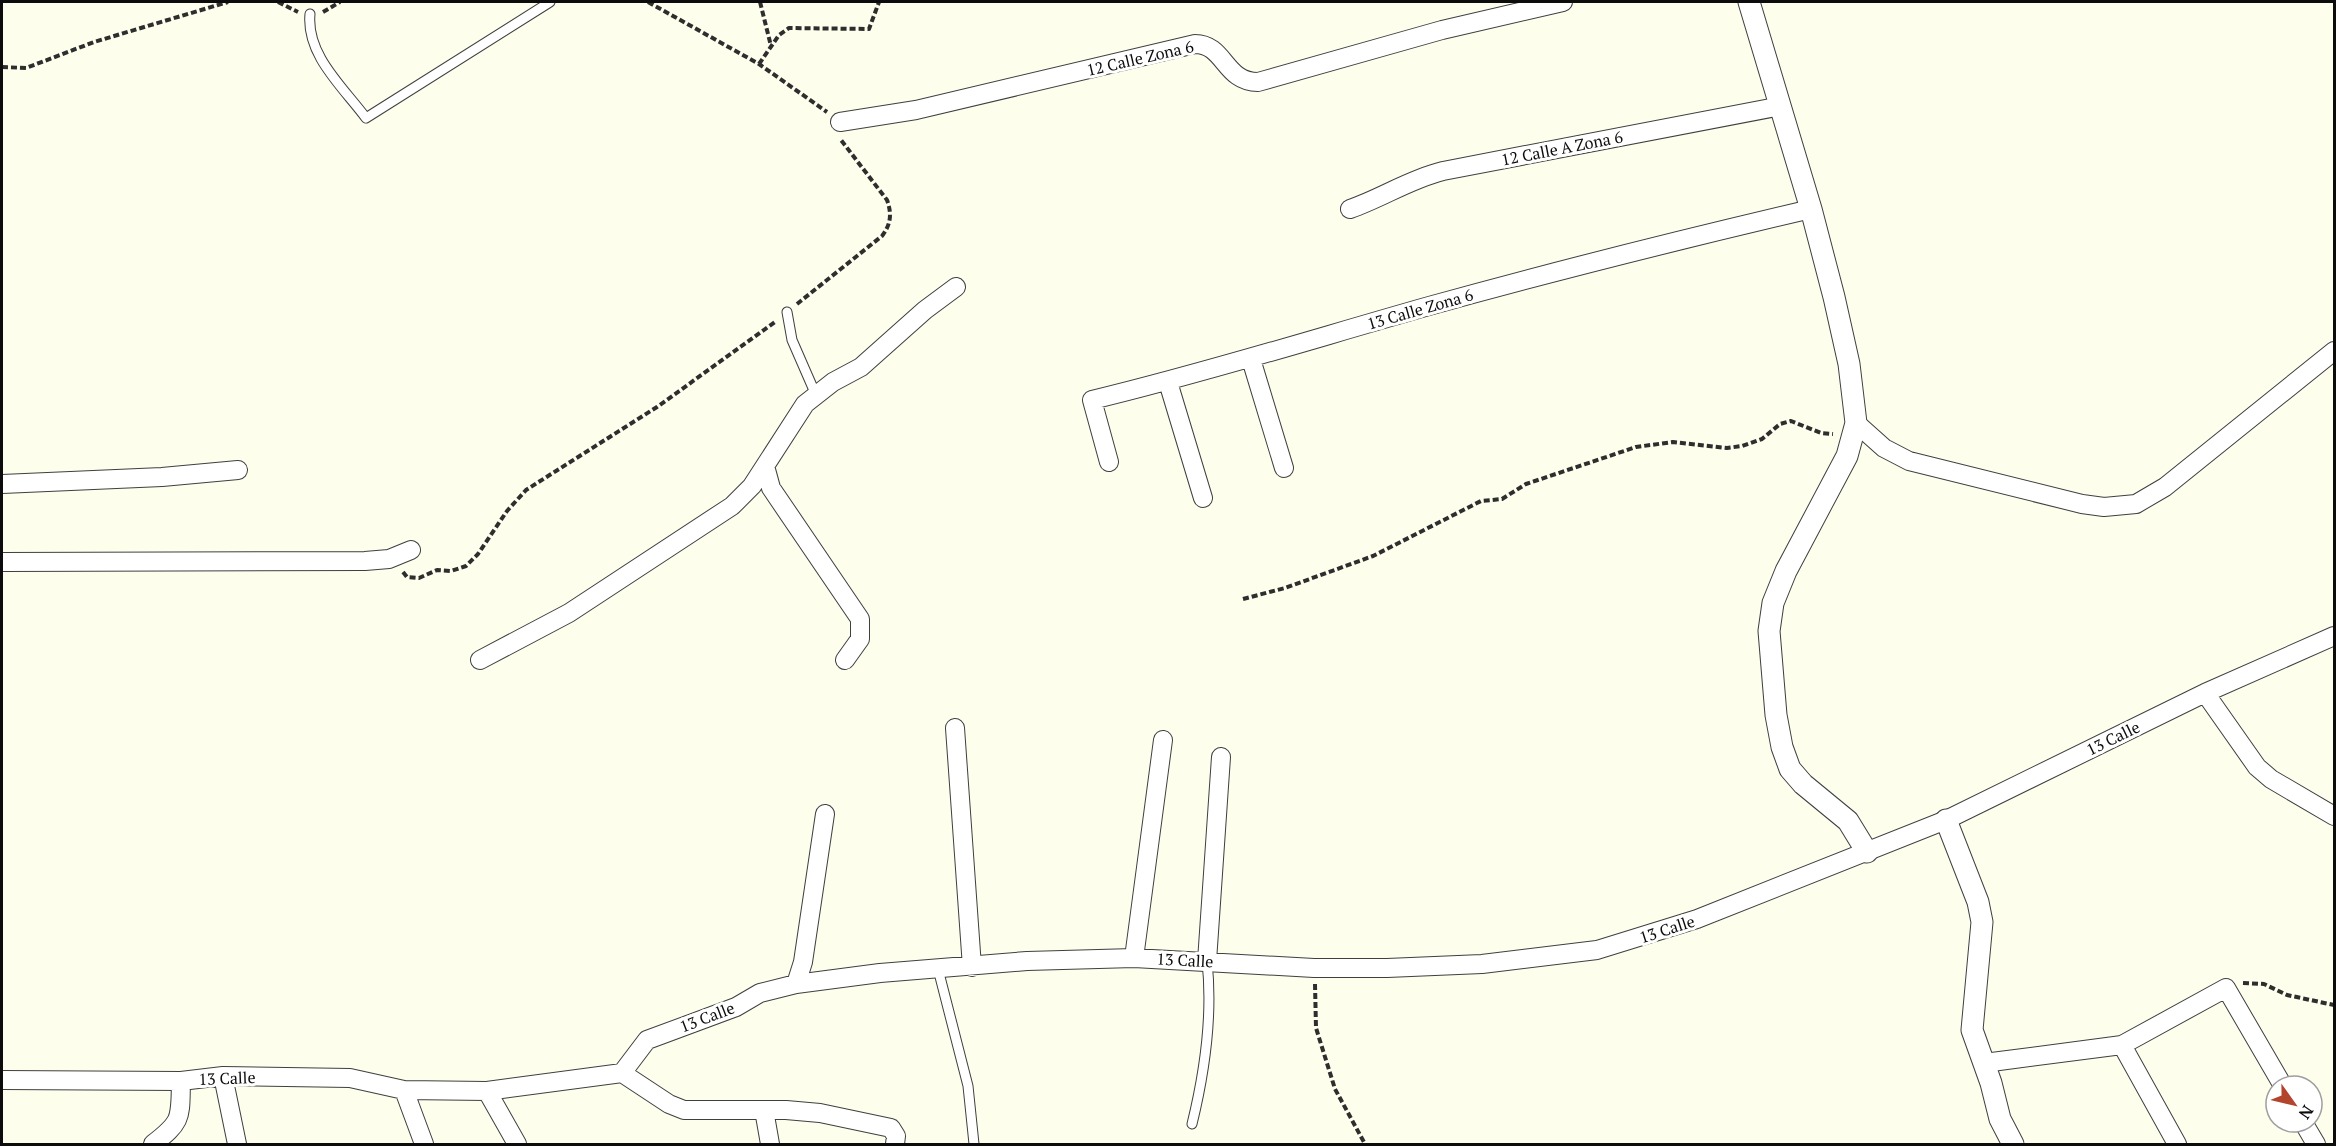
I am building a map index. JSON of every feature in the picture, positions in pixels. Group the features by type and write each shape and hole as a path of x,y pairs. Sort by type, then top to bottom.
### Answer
{"street":[{"name":"12 Calle Zona 6","path":"840,122 916,110 1195,44 1213,49 1227,68 1240,78 1258,82 1442,30 1563,2"},
{"path":"1749,2 1811,209 1849,364 1856,423 1847,456 1778,588 1770,617 1769,631 1778,726 1786,759 1803,784 1848,821 1866,852"},
{"name":"12 Calle A Zona 6","path":"1350,209 1381,198 1412,181 1443,171 1780,106"},
{"name":"13 Calle Zona 6","path":"1109,462 1092,400 1251,359 1607,257 1811,209"},
{"path":"480,660 569,613 732,506 753,486 806,404 816,395 861,367 925,310 956,287"},
{"path":"1856,423 1884,448 1909,461 2082,504 2126,507 2146,499 2165,487 2334,351"},
{"path":"1251,359 1284,468"},
{"path":"1168,382 1203,498"},
{"path":"765,466 771,488 860,619 862,628 860,639 845,660"},
{"path":"2,484 162,477 238,470"},
{"path":"2,562 365,561 389,559 411,550"},
{"name":"13 Calle","path":"2,1080 182,1081 222,1076 350,1078 404,1090 487,1091 622,1073 646,1040 736,1007 760,993 796,984 880,973 1027,961 1134,958 1314,968 1482,964 1597,950 1697,919 1946,820 2205,693 2334,636"},
{"path":"2205,693 2257,767 2271,779 2334,816"},
{"path":"955,728 972,967"},
{"path":"1134,958 1163,740"},
{"path":"1207,962 1221,757"},
{"path":"796,984 803,962 825,814"},
{"path":"1946,820 1978,902 1982,922 1972,1030 2000,1119 2013,1144"},
{"path":"1984,1063 2122,1045 2226,988 2276,1074"},
{"path":"2122,1045 2177,1144"},
{"path":"622,1073 669,1104 684,1110 764,1110 820,1113 860,1119 891,1128 896,1136 895,1144"},
{"path":"222,1076 237,1144"},
{"path":"153,1144 175,1127 180,1115 182,1081"},
{"path":"404,1090 424,1144"},
{"path":"487,1091 517,1144"},
{"path":"764,1110 770,1144"}],"lane":[{"path":"310,14 311,40 317,53 366,118 550,2"},
{"path":"787,312 792,340 816,395"},
{"path":"1192,1124 1204,1067 1209,1013 1207,962"},
{"path":"938,969 968,1086 974,1144"}],"path":[{"path":"2,67 26,68 94,42 228,2"},
{"path":"411,550 402,568 407,577 419,578 437,570 451,571 466,566 478,554 507,511 526,490 657,407 787,312 882,236 890,222 891,211 886,200 870,174 842,141 840,122 759,64 648,2"},
{"path":"760,2 771,46"},
{"path":"759,64 771,46 789,28 869,29 879,2"},
{"path":"1243,599 1285,588 1373,556 1481,501 1502,499 1526,484 1636,447 1673,442 1728,448 1762,439 1785,422 1798,422 1829,434 1845,431 1856,423"},
{"path":"1314,968 1316,1028 1335,1089 1365,1144"},
{"path":"2226,988 2246,983 2264,984 2287,995 2334,1005"}]}
